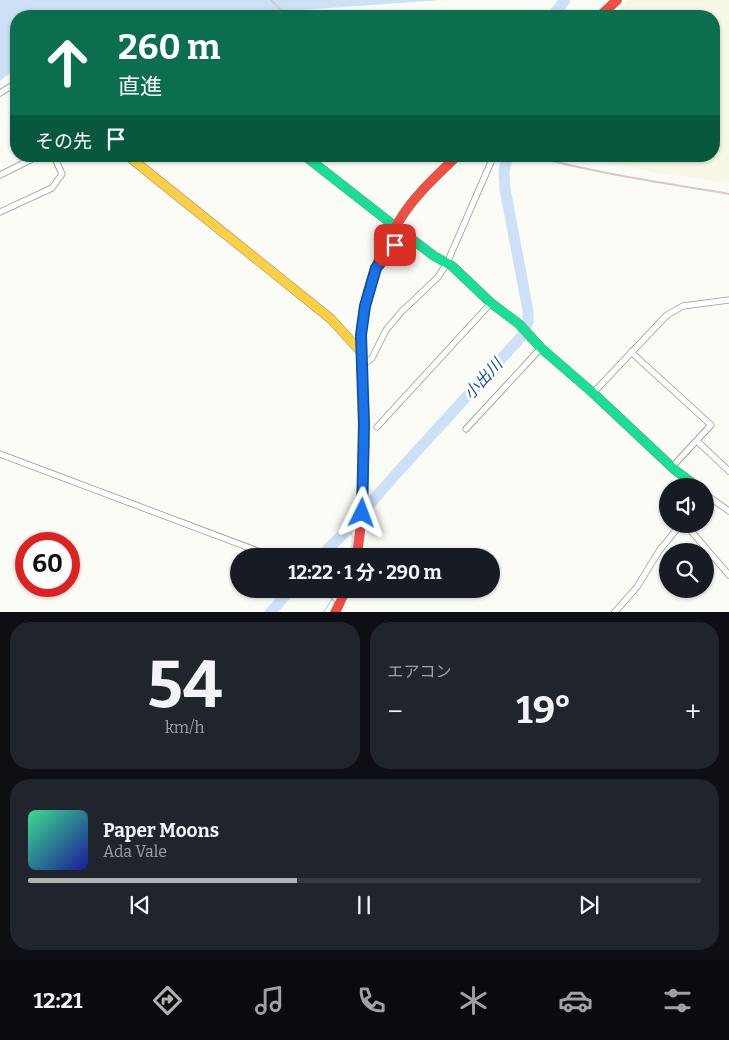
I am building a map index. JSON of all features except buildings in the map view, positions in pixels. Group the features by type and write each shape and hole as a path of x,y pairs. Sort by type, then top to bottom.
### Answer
{"street":[{"path":"606,10 616,0"},
{"path":"0,175 26,162"},
{"path":"0,212 52,188 62,174 57,162"},
{"path":"136,162 332,319 361,352"},
{"path":"313,162 392,224"},
{"path":"358,548 364,485 361,335 365,306 376,268 399,220 424,187 450,162"},
{"path":"362,366 372,358 386,330 402,311 438,277 447,263 491,162"},
{"path":"376,268 403,232 434,256 447,263 491,303 519,324 541,348 686,478"},
{"path":"593,393 667,315 683,306 729,300"},
{"path":"377,427 491,303"},
{"path":"466,429 541,348"},
{"path":"631,352 711,425 672,467"},
{"path":"696,441 729,471"},
{"path":"0,454 249,548"},
{"path":"714,500 729,511"},
{"path":"614,612 637,588 659,552 674,533"},
{"path":"693,533 729,575"},
{"path":"336,598 340,602"},
{"path":"335,612 342,598"}],"green space":[{"path":"628,0 729,0 729,183 658,173 603,162 720,162 720,10 618,10"}],"water":[{"path":"0,0 442,0 301,10 10,10 10,74 0,81"}],"waterway":[{"name":"小出川","path":"558,10 565,0"},
{"name":"小出川","path":"329,548 521,337 528,322 528,311 505,189 504,172 506,162"},
{"path":"349,528 353,537 352,548"},
{"name":"小出川","path":"271,612 283,598"},
{"path":"324,612 333,598"}],"railway":[{"path":"271,0 281,10"},
{"path":"556,162 605,173 729,194"}],"traffic: fast":[{"path":"313,162 392,224"},
{"path":"401,231 434,256 452,266 491,303 519,324 541,348 686,478"}],"traffic: slow":[{"path":"135,162 331,319 361,352"}],"traffic: jam":[{"path":"606,10 617,0"},
{"path":"358,548 364,456 361,336 368,291 385,246 405,212 411,203 451,162"},
{"path":"335,612 342,598"}],"route":[{"path":"362,513 364,424 361,335 365,306 376,268 395,245"}]}
